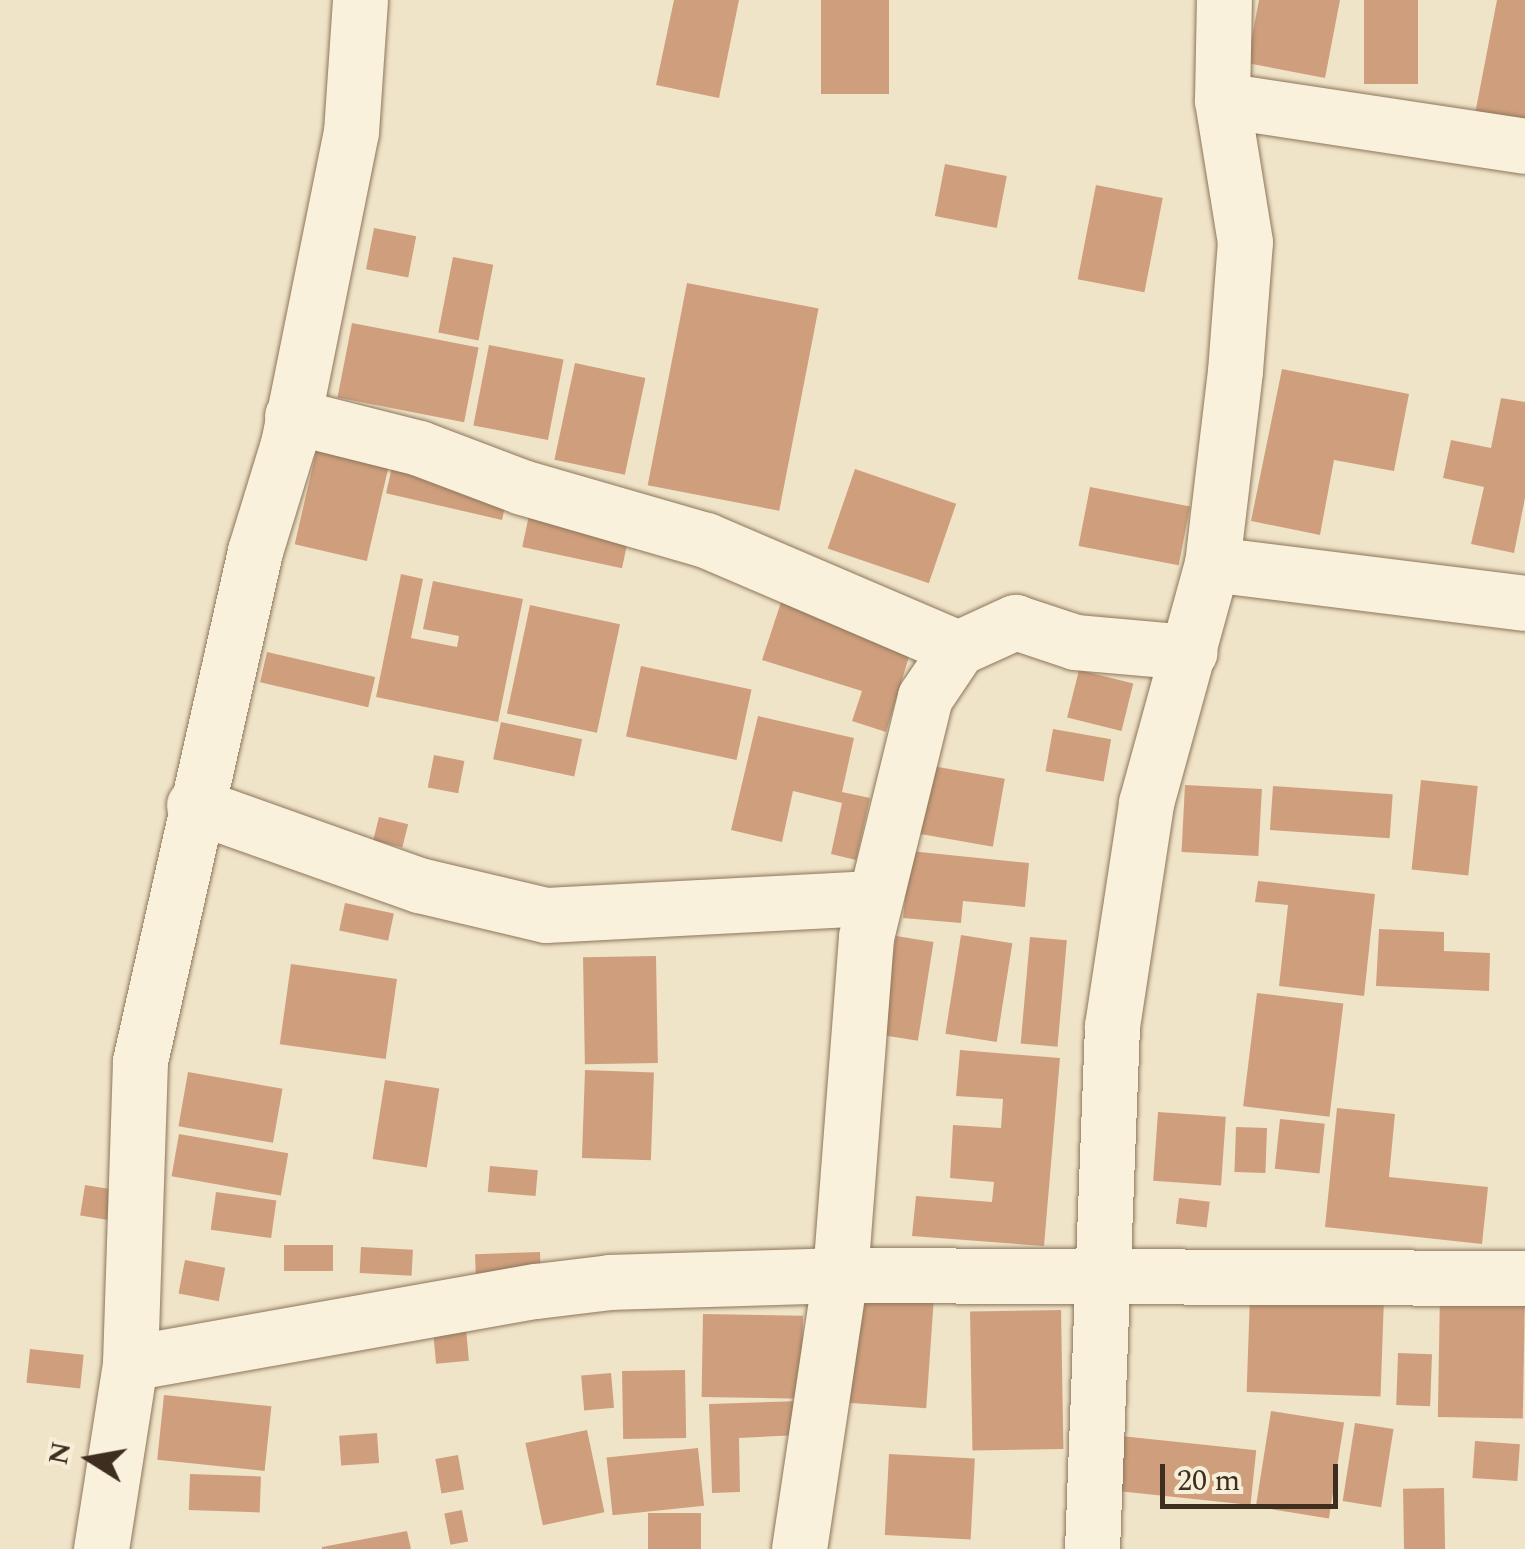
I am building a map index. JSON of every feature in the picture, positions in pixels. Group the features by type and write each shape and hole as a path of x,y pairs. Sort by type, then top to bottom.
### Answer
{"street":[{"path":"101,1549 130,1363 140,1061 194,805 292,416 351,132 360,0"},
{"path":"1092,1549 1112,1026 1146,803 1212,564 1245,242 1222,100 1224,0"},
{"path":"1222,100 1525,146"},
{"path":"292,416 419,448 522,487 706,540 958,648"},
{"path":"1212,564 1525,603"},
{"path":"800,1549 840,1275 873,898 925,697 958,648 1015,622 1075,642 1190,652"},
{"path":"194,805 418,885 546,916 873,898"},
{"path":"130,1363 573,1287 840,1275 1101,1273 1525,1278"}],"building":[{"path":"674,0 739,0 719,98 656,85"},
{"path":"821,0 889,0 889,94 821,94"},
{"path":"1259,0 1340,0 1325,78 1247,63"},
{"path":"1364,0 1418,0 1418,84 1364,84"},
{"path":"1497,0 1525,0 1525,124 1475,114"},
{"path":"945,164 1007,176 997,228 935,216"},
{"path":"1096,185 1163,198 1144,292 1078,279"},
{"path":"374,228 416,236 408,277 366,269"},
{"path":"453,257 493,265 479,340 438,333"},
{"path":"687,283 819,309 779,511 648,485"},
{"path":"352,323 479,348 464,422 337,398"},
{"path":"489,345 564,360 548,440 473,425"},
{"path":"575,363 645,378 625,475 554,460"},
{"path":"1282,369 1409,394 1394,471 1334,460 1320,535 1251,521"},
{"path":"1501,398 1525,402 1525,498 1514,553 1471,544 1484,487 1443,478 1451,440 1491,448"},
{"path":"319,439 391,456 367,561 295,544"},
{"path":"393,463 509,490 502,520 386,493"},
{"path":"855,469 956,504 929,583 828,548"},
{"path":"1090,487 1190,506 1179,565 1079,546"},
{"path":"532,501 632,522 622,568 522,547"},
{"path":"401,574 423,579 411,638 457,647 459,636 423,629 433,581 523,599 498,722 376,697"},
{"path":"783,596 915,637 886,732 852,721 862,691 762,660"},
{"path":"530,605 620,624 597,733 507,714"},
{"path":"267,652 375,677 368,707 260,682"},
{"path":"641,666 752,689 737,760 626,736"},
{"path":"1079,670 1133,684 1121,731 1067,718"},
{"path":"758,716 854,738 842,792 870,798 856,860 831,854 842,803 793,791 782,842 731,830"},
{"path":"501,722 582,739 574,776 493,759"},
{"path":"1053,729 1111,739 1104,782 1046,771"},
{"path":"434,755 464,761 458,793 428,787"},
{"path":"927,765 1005,779 993,847 915,833"},
{"path":"1421,780 1478,786 1468,875 1412,870"},
{"path":"1185,785 1262,789 1258,856 1181,852"},
{"path":"1273,786 1393,794 1390,838 1270,830"},
{"path":"379,817 408,824 402,848 373,840"},
{"path":"910,851 1029,863 1025,907 963,901 961,923 903,918"},
{"path":"1258,881 1375,894 1364,996 1279,986 1288,905 1255,902"},
{"path":"345,903 394,913 388,941 339,930"},
{"path":"1379,929 1444,932 1444,951 1490,953 1489,991 1376,986"},
{"path":"961,935 1012,943 997,1042 945,1034"},
{"path":"896,936 934,942 918,1041 880,1035"},
{"path":"1030,937 1067,940 1058,1047 1021,1044"},
{"path":"656,956 658,1063 585,1064 583,957"},
{"path":"291,964 397,979 386,1059 280,1044"},
{"path":"1257,993 1343,1004 1329,1117 1243,1106"},
{"path":"960,1050 1060,1058 1044,1246 912,1236 916,1196 992,1202 994,1182 950,1178 953,1125 1001,1128 1003,1099 956,1096"},
{"path":"585,1070 654,1072 651,1160 582,1158"},
{"path":"188,1072 283,1089 273,1143 178,1126"},
{"path":"385,1080 439,1089 427,1168 372,1159"},
{"path":"1337,1108 1395,1114 1389,1177 1488,1187 1482,1244 1325,1227"},
{"path":"1158,1112 1226,1117 1221,1186 1153,1181"},
{"path":"1280,1119 1325,1124 1320,1173 1275,1169"},
{"path":"1236,1127 1267,1128 1265,1173 1234,1172"},
{"path":"179,1134 288,1153 281,1196 172,1176"},
{"path":"490,1166 538,1170 536,1196 488,1192"},
{"path":"85,1185 118,1190 113,1221 80,1216"},
{"path":"216,1192 276,1200 271,1238 211,1230"},
{"path":"1179,1198 1210,1202 1207,1228 1176,1224"},
{"path":"284,1245 333,1245 333,1271 284,1271"},
{"path":"361,1247 413,1250 412,1276 360,1273"},
{"path":"540,1252 541,1276 476,1278 475,1254"},
{"path":"185,1260 225,1268 219,1301 179,1293"},
{"path":"1440,1292 1525,1293 1523,1418 1438,1417"},
{"path":"855,1294 934,1300 926,1408 847,1403"},
{"path":"1250,1295 1384,1300 1381,1397 1247,1392"},
{"path":"1061,1310 1063,1449 972,1451 970,1312"},
{"path":"703,1314 803,1316 802,1399 702,1397"},
{"path":"466,1328 469,1361 436,1364 433,1331"},
{"path":"30,1349 84,1355 80,1388 26,1383"},
{"path":"1398,1353 1432,1354 1430,1406 1396,1405"},
{"path":"685,1370 686,1438 623,1439 622,1371"},
{"path":"611,1373 614,1408 584,1410 581,1376"},
{"path":"164,1395 271,1406 265,1471 157,1460"},
{"path":"799,1401 800,1435 739,1438 740,1492 712,1493 709,1404"},
{"path":"1271,1411 1344,1423 1329,1518 1256,1507"},
{"path":"1355,1423 1394,1429 1381,1507 1343,1501"},
{"path":"587,1430 604,1512 543,1525 525,1443"},
{"path":"377,1433 379,1463 341,1466 339,1436"},
{"path":"1121,1436 1256,1450 1251,1505 1115,1491"},
{"path":"1475,1441 1520,1444 1517,1481 1472,1478"},
{"path":"698,1448 704,1506 613,1515 607,1458"},
{"path":"889,1454 975,1459 971,1539 885,1535"},
{"path":"458,1455 464,1489 441,1493 435,1459"},
{"path":"190,1474 261,1476 260,1512 189,1510"},
{"path":"1444,1488 1445,1549 1404,1549 1403,1489"},
{"path":"462,1510 468,1541 450,1545 444,1513"},
{"path":"648,1513 701,1513 701,1549 648,1549"},
{"path":"407,1531 411,1549 322,1549 322,1547"}]}
